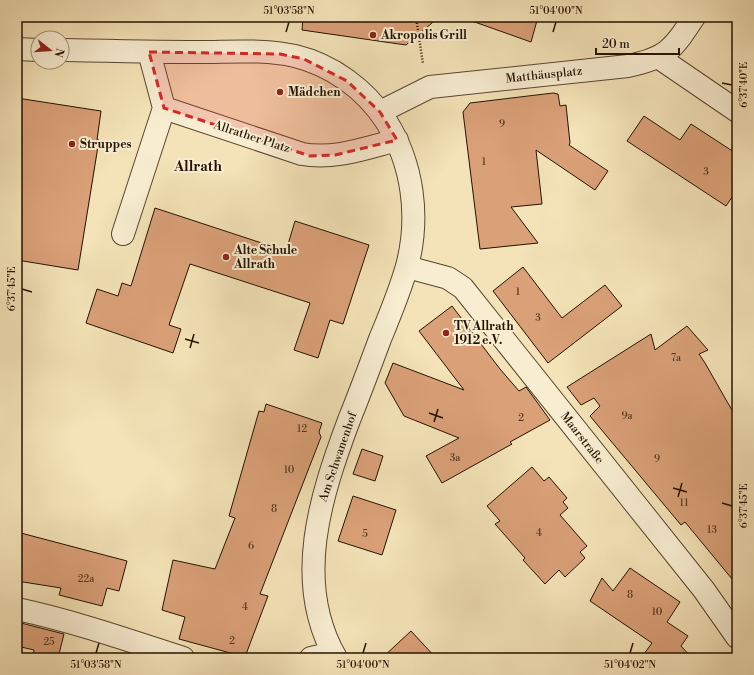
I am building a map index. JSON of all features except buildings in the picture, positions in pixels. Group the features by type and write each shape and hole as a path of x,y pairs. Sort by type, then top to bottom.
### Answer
{"street":[{"name":"Matthäusplatz","path":"380,112 430,87 628,66 652,60 671,48 677,42 694,17"},
{"path":"17,49 30,50"},
{"path":"70,50 266,52 294,56 322,66 340,76 362,93 380,112 397,140 407,168 412,191 413,218 413,235 407,267"},
{"path":"122,234 164,108 149,52"},
{"path":"658,57 737,111"},
{"name":"Allrather Platz","path":"164,108 310,156 335,155 397,140"},
{"name":"Maarstraße","path":"407,267 448,278 463,288 704,590 737,637"},
{"name":"Am Schwanenhof","path":"334,655 321,622 315,596 314,560 317,524 324,493 337,453 407,267"},
{"path":"17,609 79,624 183,658"},
{"path":"311,658 334,655"}],"path":[{"path":"416,17 421,58 430,87"}],"highlighted area":[{"path":"149,52 280,54 304,59 347,81 380,112 397,140 335,155 310,156 164,108"}],"place":[{"name":"Akropolis Grill","path":"373,35"},
{"name":"Mädchen","path":"280,92"},
{"name":"Struppes","path":"72,144"},
{"name":"Alte Schule Allrath","path":"226,257"},
{"name":"TV Allrath 1912 e.V.","path":"446,333"}],"district":[{"name":"Allrath","path":"198,167"}]}
